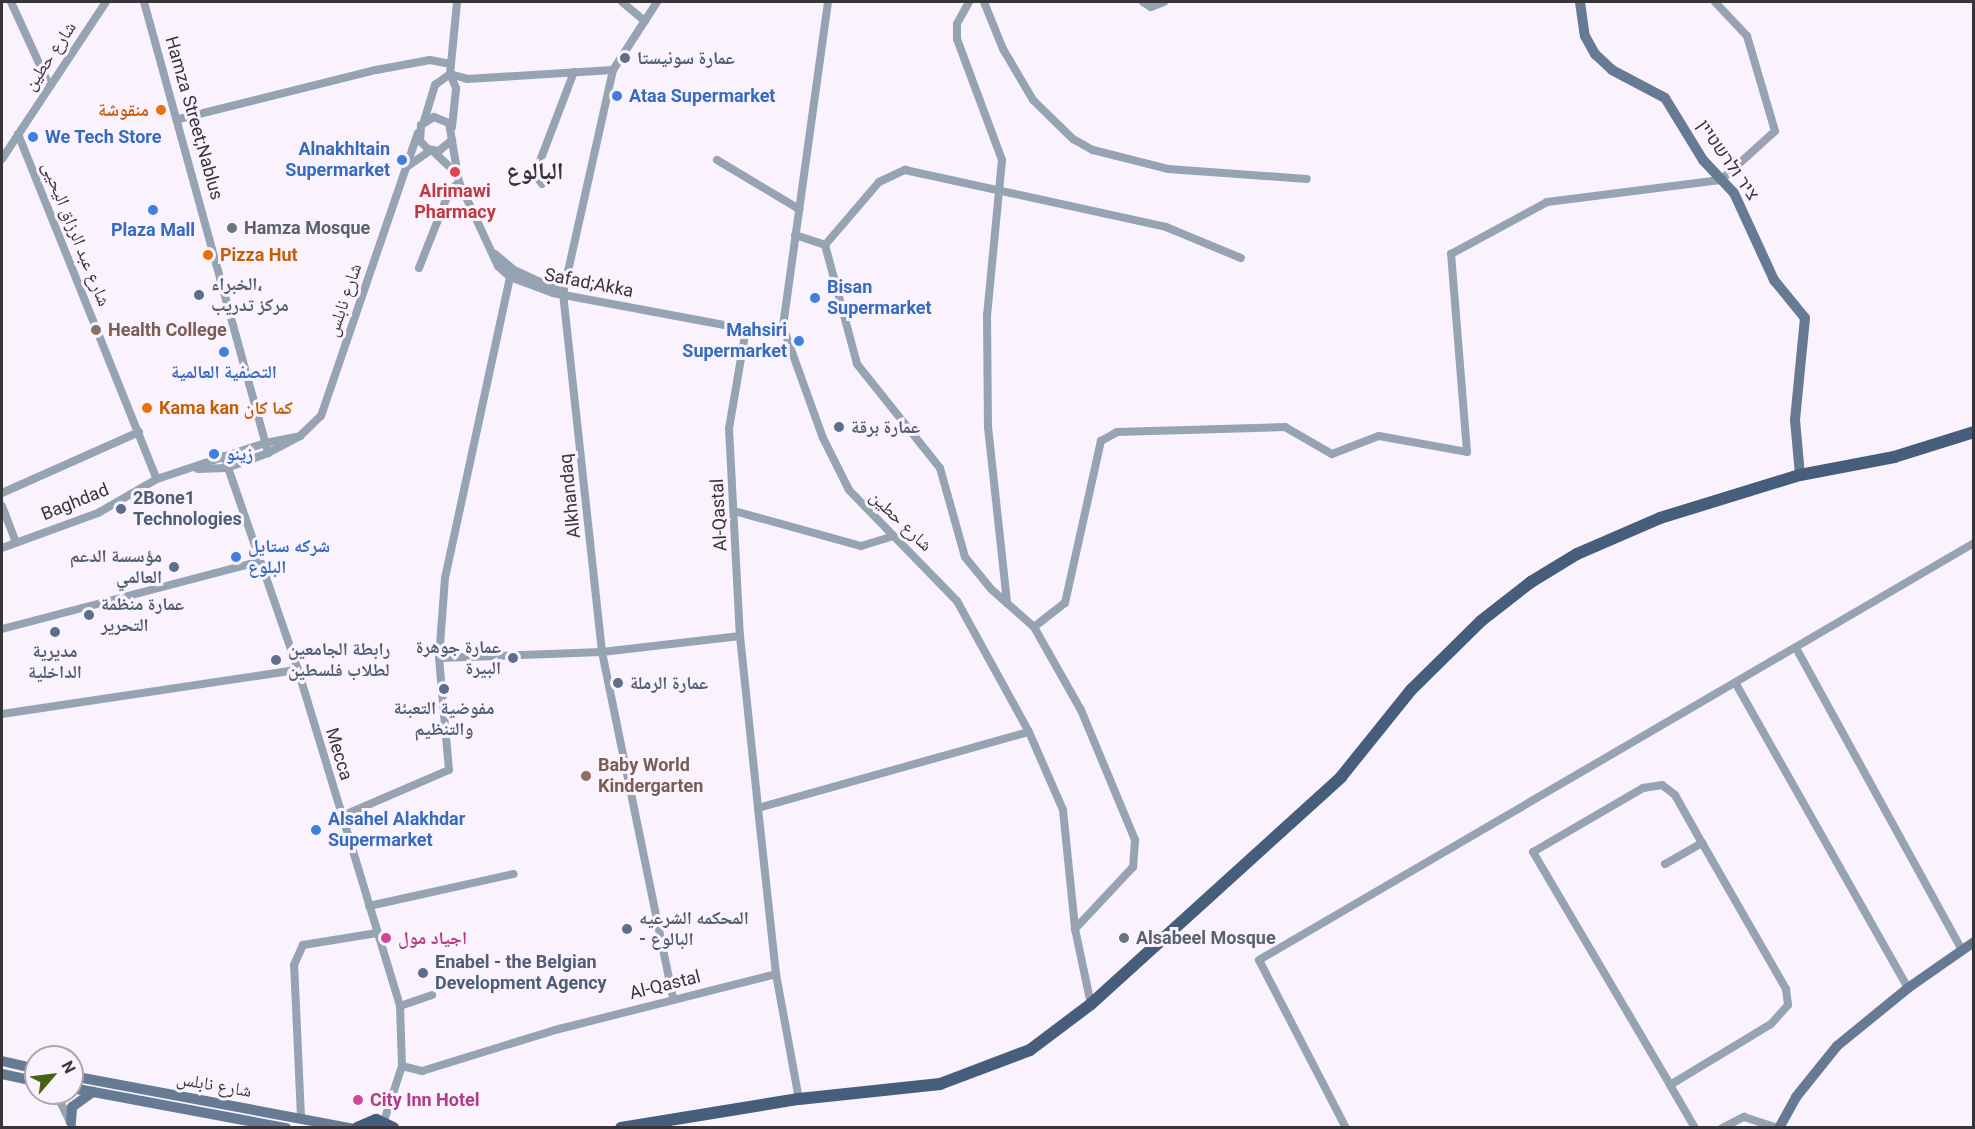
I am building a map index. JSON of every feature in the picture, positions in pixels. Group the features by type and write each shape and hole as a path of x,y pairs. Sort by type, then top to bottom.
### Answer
{"main road":[{"name":"ציר ולרשטיין","path":"1580,2 1585,36 1595,54 1612,70 1665,98 1703,160 1747,216 1774,280 1805,318 1795,420 1800,475"},
{"path":"621,1128 799,1099 940,1084 970,1075 1030,1050 1091,1004 1341,777 1412,690 1481,621 1531,582 1577,554 1660,518 1800,475 1894,457 1974,432"},
{"path":"1778,1128 1796,1097 1837,1046 1908,988 1974,942"},
{"path":"2,1061 24,1066"},
{"path":"2,1074 24,1079"},
{"name":"شارع نابلس","path":"84,1078 350,1128"},
{"name":"شارع نابلس","path":"84,1090 286,1128"},
{"path":"72,1125 72,1107 93,1092"},
{"path":"357,1128 369,1120 388,1124"}],"street":[{"path":"11,2 48,83"},
{"name":"شارع حطين","path":"2,159 48,83 106,2"},
{"name":"Hamza Street;Nablus","path":"144,2 179,119 268,453"},
{"path":"455,172 452,128 456,88 450,74 457,2"},
{"path":"622,2 645,21"},
{"name":"Alkhandaq","path":"657,2 613,70 563,293 602,652 673,998"},
{"name":"شارع حطين","path":"828,2 783,327 835,464 849,490 890,537 939,577 957,601 1029,732 1063,810 1075,930 1091,1004"},
{"path":"969,2 957,24 957,39 1000,148 987,315 988,427 1007,603"},
{"path":"984,2 991,12 1003,50 1033,100 1073,139 1093,150 1168,169 1307,179"},
{"path":"991,12 993,2"},
{"path":"1143,2 1151,7 1164,2"},
{"path":"1034,627 1060,611 1072,583 1101,441 1117,432 1285,427 1332,454 1379,436 1467,452 1451,254 1547,202 1721,180 1774,131 1747,36 1715,2"},
{"path":"179,119 376,70 430,60 451,64"},
{"path":"450,74 467,79 613,70"},
{"path":"542,184 535,174 574,72"},
{"path":"450,74 435,85 419,130 420,141 455,172"},
{"path":"424,121 440,117 452,128"},
{"name":"شارع نابلس","path":"194,469 228,468 268,453 300,436 321,416 419,130"},
{"name":"شارع عبد الرزاق اليحيى","path":"18,134 157,479"},
{"path":"407,168 432,150 445,148 452,140"},
{"path":"717,160 799,209"},
{"name":"Safad;Akka","path":"455,172 492,252 510,277 537,290 563,293 746,329 783,327"},
{"path":"825,245 879,182 900,172 925,173 997,192 1166,227 1241,258"},
{"path":"419,268 449,192 459,182"},
{"path":"795,235 825,245"},
{"path":"825,245 857,364 940,468 965,557 1007,603 1034,627 1082,710 1137,850 1129,873 1075,930"},
{"path":"492,252 514,270 563,293"},
{"path":"342,816 449,770 439,658 445,578 510,277"},
{"name":"Al-Qastal","path":"402,1066 422,1071 673,998 776,974 740,636 729,428 746,329"},
{"path":"2,493 140,432"},
{"path":"157,479 194,469 224,456 265,443 300,436"},
{"name":"Mecca","path":"224,456 257,562 298,670 400,1006 402,1066"},
{"name":"Baghdad","path":"2,548 98,513 157,479"},
{"path":"2,506 16,542"},
{"path":"734,511 861,546 890,537"},
{"path":"1346,1128 1258,960 1736,684 1974,543"},
{"path":"2,629 257,562"},
{"path":"439,658 602,652 740,636"},
{"path":"1796,648 1962,950"},
{"path":"2,714 298,670"},
{"path":"1736,684 1908,988"},
{"path":"758,808 1029,732"},
{"path":"1670,1085 1771,1024 1788,1005 1786,989 1675,795 1662,785 1643,788 1533,852 1695,1128"},
{"path":"1665,864 1702,843"},
{"path":"369,906 513,874"},
{"path":"301,1117 294,964 303,945 377,933"},
{"path":"776,974 799,1099"},
{"path":"400,1006 432,995"},
{"path":"388,1124 402,1066"},
{"path":"62,1105 72,1125"},
{"path":"1722,1128 1744,1117 1778,1128"}],"place":[{"name":"عمارة سونيستا","path":"625,58"},
{"name":"Ataa Supermarket","path":"617,96"},
{"name":"منقوشة","path":"161,110"},
{"name":"We Tech Store","path":"33,137"},
{"name":"Alnakhltain Supermarket","path":"402,160"},
{"name":"Alrimawi Pharmacy","path":"455,172"},
{"name":"Plaza Mall","path":"153,210"},
{"name":"Hamza Mosque","path":"232,228"},
{"name":"Pizza Hut","path":"208,255"},
{"name":"الخبراء، مركز تدريب","path":"199,295"},
{"name":"Bisan Supermarket","path":"815,298"},
{"name":"Health College","path":"96,330"},
{"name":"Mahsiri Supermarket","path":"799,341"},
{"name":"التصفية العالمية","path":"224,352"},
{"name":"Kama kan كما كان","path":"147,408"},
{"name":"عمارة برقة","path":"839,427"},
{"name":"زينو","path":"214,454"},
{"name":"2Bone1 Technologies","path":"121,509"},
{"name":"شركه ستايل البلوع","path":"236,557"},
{"name":"مؤسسة الدعم العالمي","path":"174,567"},
{"name":"عمارة منظمة التحرير","path":"89,615"},
{"name":"مديرية الداخلية","path":"55,632"},
{"name":"عمارة جوهرة البيرة","path":"513,658"},
{"name":"رابطة الجامعين لطلاب فلسطين","path":"276,660"},
{"name":"عمارة الرملة","path":"618,683"},
{"name":"مفوضية التعبئة والتنظيم","path":"444,689"},
{"name":"Baby World Kindergarten","path":"586,776"},
{"name":"Alsahel Alakhdar Supermarket","path":"316,830"},
{"name":"المحكمه الشرعيه - البالوع","path":"627,929"},
{"name":"اجياد مول","path":"386,938"},
{"name":"Alsabeel Mosque","path":"1124,938"},
{"name":"Enabel - the Belgian Development Agency","path":"423,973"},
{"name":"City Inn Hotel","path":"358,1100"}],"district":[{"name":"البالوع","path":"535,172"}]}
